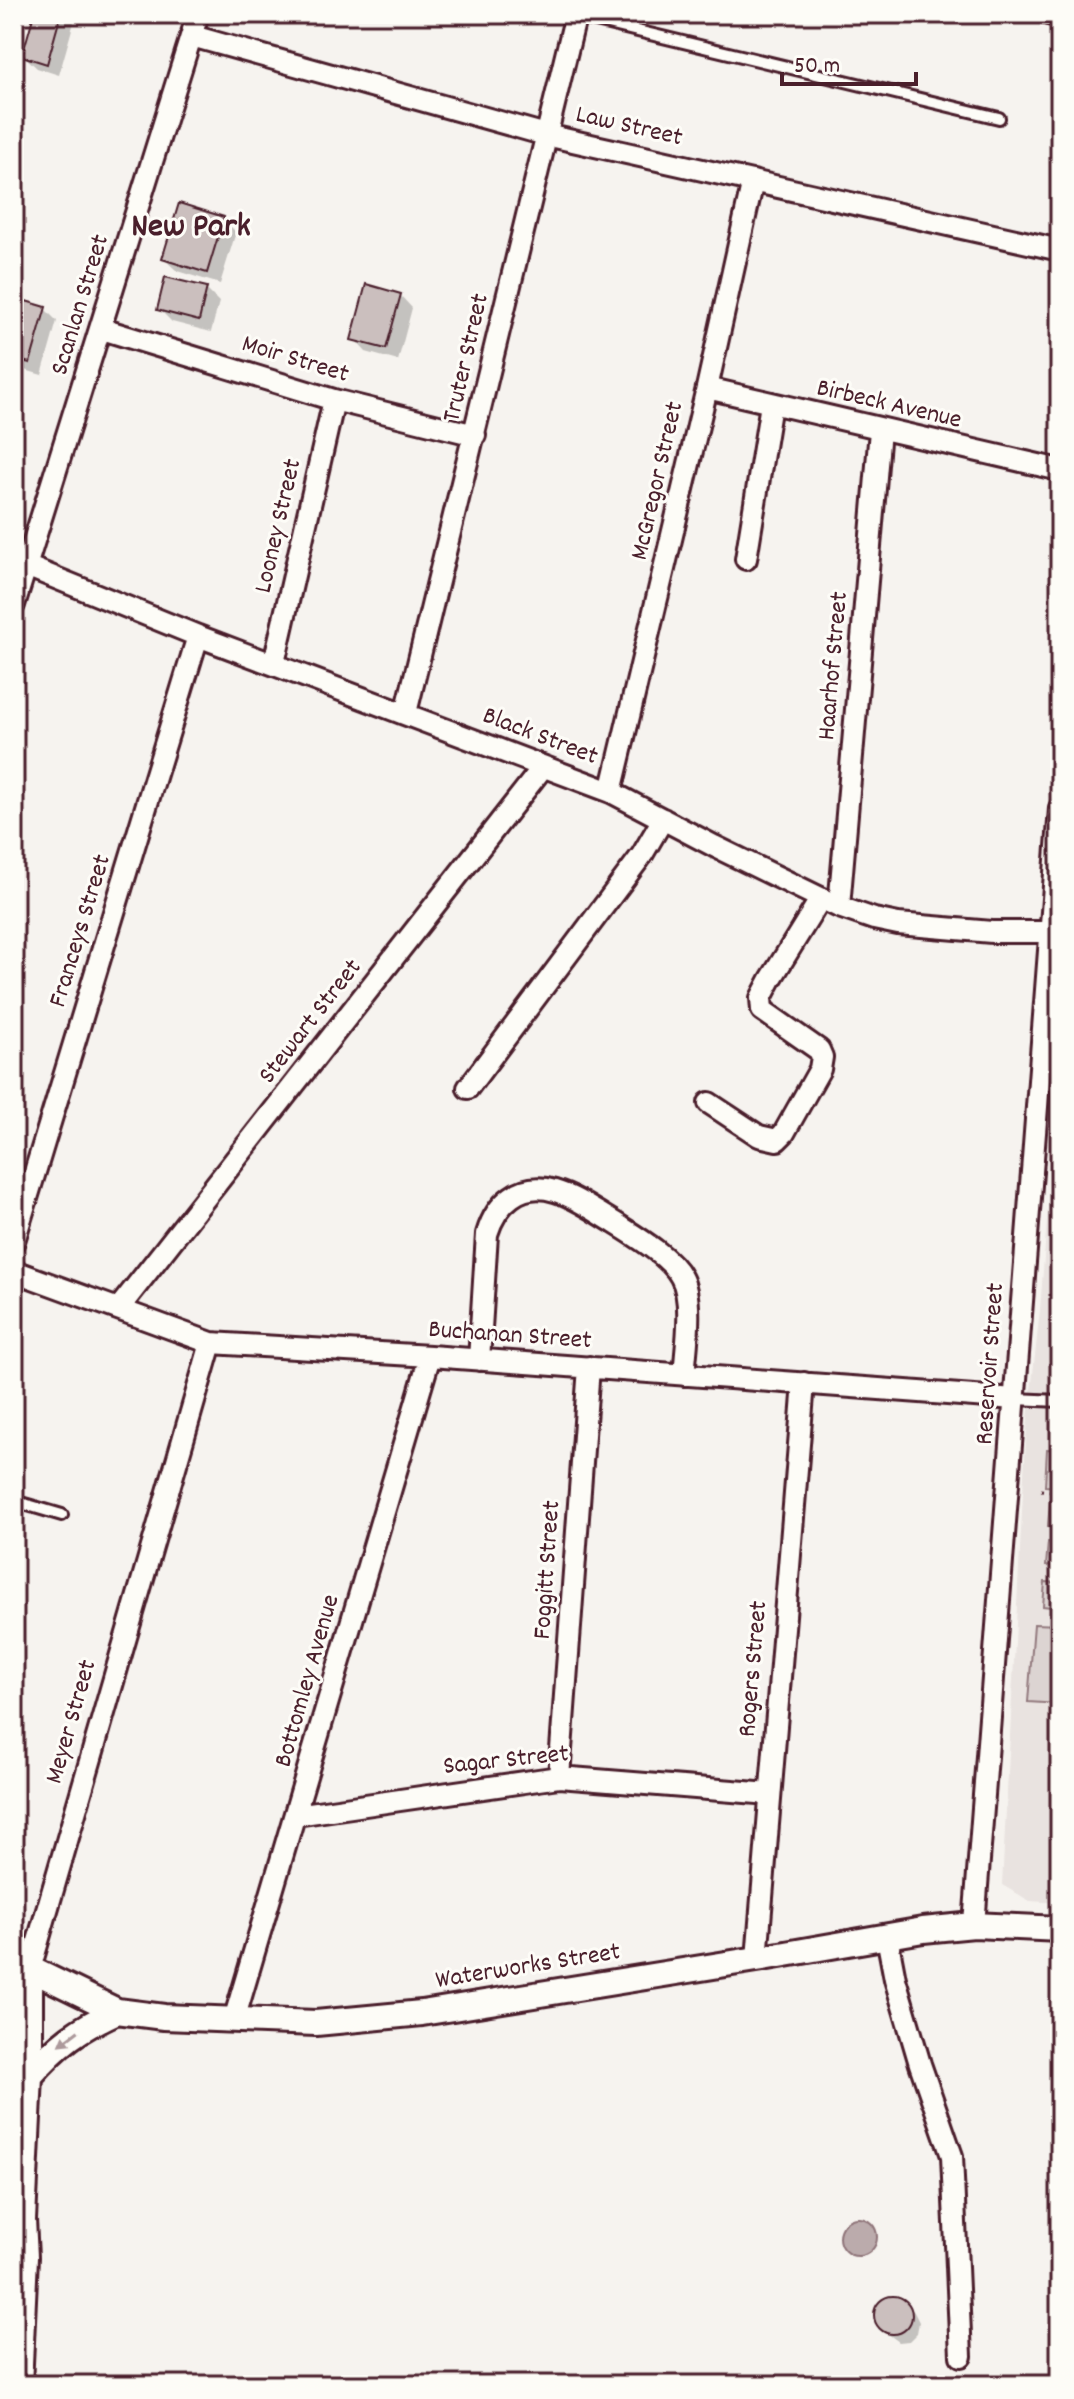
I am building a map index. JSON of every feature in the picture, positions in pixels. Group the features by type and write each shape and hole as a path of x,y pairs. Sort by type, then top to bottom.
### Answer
{"street":[{"path":"1048,14 1060,17"},
{"name":"Truter Street","path":"406,713 575,15"},
{"name":"Law Street","path":"192,21 546,135 1060,250"},
{"name":"Scanlan Street","path":"14,605 20,563 102,329 192,21"},
{"name":"McGregor Street","path":"611,792 753,181"},
{"name":"Moir Street","path":"102,329 334,400 475,435"},
{"name":"Birbeck Avenue","path":"707,388 1060,470"},
{"name":"Looney Street","path":"274,663 334,400"},
{"path":"746,559 771,404"},
{"name":"Haarhof Street","path":"830,903 880,430"},
{"name":"Black Street","path":"20,563 198,636 611,792 830,903 874,919 992,932 1049,932"},
{"name":"Franceys Street","path":"14,1241 198,636"},
{"name":"Stewart Street","path":"119,1308 543,767"},
{"name":"Reservoir Street","path":"974,1925 1060,808"},
{"path":"468,1088 642,855 663,819"},
{"path":"709,1103 759,1136 777,1140 784,1133 820,1069 822,1057 819,1050 762,1010 761,998 771,979 830,903"},
{"path":"479,1360 487,1234 491,1219 509,1197 532,1189 554,1190 636,1237 671,1264 681,1276 687,1293 684,1375"},
{"name":"Buchanan Street","path":"14,1271 211,1343 1015,1399"},
{"name":"Meyer Street","path":"19,2385 25,2257 20,2138 30,2076 22,1965 211,1343"},
{"name":"Bottomley Avenue","path":"234,2020 430,1356"},
{"name":"Foggitt Street","path":"559,1777 589,1367"},
{"name":"Rogers Street","path":"757,1959 804,1383"},
{"name":"Sagar Street","path":"296,1815 559,1777 770,1794"},
{"name":"Waterworks Street","path":"22,1965 117,2011 164,2017 316,2023 422,2013 974,1925 1060,1929"},
{"path":"887,1937 895,1979 920,2064 952,2156 961,2356"},
{"path":"30,2076 54,2048 84,2027 117,2011"},
{"name":"Meyer Street","path":"14,2274 23,2220"}],"lane":[{"path":"575,15 999,118"},
{"path":"1015,1399 1060,1401"},
{"path":"14,1501 62,1515"}],"path":[{"path":"1041,1490 1060,1492"},
{"path":"1060,1796 1051,1816 1060,1820"}],"shaded area":[{"path":"1060,1051 1060,1903 1030,1901 1002,1885 1026,1437 1040,1310"},
{"path":"1047,1449 1060,1450 1060,1487 1045,1486"},
{"path":"1050,1502 1060,1503 1060,1527 1048,1526"},
{"path":"1048,1542 1060,1543 1060,1567 1046,1566"},
{"path":"1045,1582 1060,1583 1060,1608 1043,1606"},
{"path":"1034,1624 1060,1625 1060,1704 1028,1702"},
{"path":"858,2218 871,2224 877,2237 871,2250 858,2256 845,2250 839,2237 845,2224"}],"building":[{"path":"34,14 61,14 47,64 22,56"},
{"path":"179,203 224,217 207,273 162,259"},
{"path":"165,277 207,287 199,321 157,310"},
{"path":"366,284 401,294 386,349 351,340"},
{"path":"19,299 46,307 30,363 14,359 14,318"},
{"path":"893,2296 907,2301 912,2315 907,2329 893,2334 879,2329 874,2315 879,2301"}],"district":[{"name":"New Park","path":"191,228"}]}
